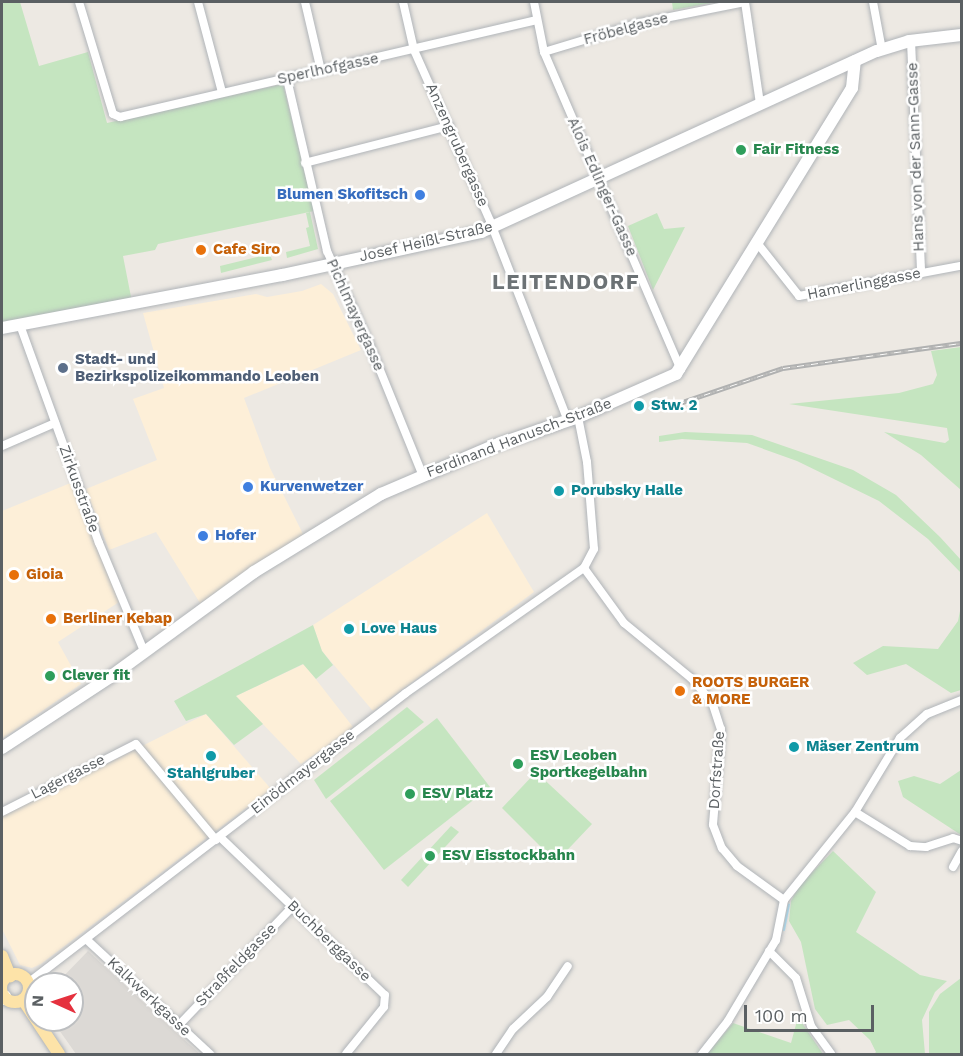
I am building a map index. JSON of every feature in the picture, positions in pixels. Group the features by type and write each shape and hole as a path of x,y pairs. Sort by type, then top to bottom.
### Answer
{"main road":[{"path":"2,956 10,976"},
{"path":"24,979 21,976 10,976 3,982 3,998 15,1002 24,998"},
{"path":"22,1000 59,1054"}],"street":[{"name":"Sperlhofgasse","path":"79,2 113,114 120,117 537,20"},
{"path":"198,2 222,92"},
{"path":"305,2 321,71"},
{"name":"Anzengrubergasse","path":"403,2 414,50 493,228 573,419"},
{"name":"Alois Edlinger-Gasse","path":"534,2 544,51 681,370"},
{"path":"745,2 760,104"},
{"name":"Fröbelgasse","path":"544,51 640,23 745,2"},
{"path":"873,2 882,50"},
{"name":"Josef Heißl-Straße","path":"2,328 332,265 493,228 882,50 911,41 962,35"},
{"name":"Hans von der Sann-Gasse","path":"911,41 921,273"},
{"path":"681,370 852,88 855,62"},
{"name":"Pichlmayergasse","path":"287,79 305,163 332,265 369,343 423,476"},
{"path":"305,163 449,126"},
{"name":"Hamerlinggasse","path":"758,244 799,296 960,266"},
{"name":"Zirkusstraße","path":"20,325 55,423 144,651"},
{"name":"Ferdinand Hanusch-Straße","path":"2,748 343,515 423,476 493,446 573,419 681,370"},
{"path":"573,419 587,462 594,549 584,568"},
{"path":"2,446 55,423"},
{"name":"Einödmayergasse","path":"43,972 406,693 584,568"},
{"name":"Dorfstraße","path":"584,568 624,622 691,678 712,702 721,729 713,825 722,848 737,866 784,900"},
{"path":"702,1054 728,1021 776,940 784,900 855,812 900,738 927,714 962,700"},
{"name":"Buchberggasse","path":"136,744 218,838 293,906 386,997 380,1013 346,1054"},
{"name":"Lagergasse","path":"2,812 57,782 136,744"},
{"path":"855,812 910,846 926,847 953,838 962,841"},
{"path":"953,867 962,851"},
{"name":"Straßfeldgasse","path":"179,1025 293,906"},
{"name":"Kalkwerkgasse","path":"87,940 210,1054"},
{"path":"769,951 796,978 811,1026 831,1054"},
{"path":"496,1054 513,1029 547,997 568,966"}],"shaded area":[{"path":"321,284 333,294 361,350 244,398 270,468 303,534 200,603 156,532 109,550 86,489 157,460 133,399 164,388 143,313 256,294 267,297 302,291"},
{"path":"73,482 119,602 58,642 81,684 2,739 2,511"},
{"path":"487,513 534,592 373,711 322,651 313,625"},
{"path":"304,664 353,727 301,764 236,696"},
{"path":"206,714 271,789 41,964 32,968 20,965 2,929 2,816"},
{"path":"88,951 200,1054 76,1054 60,1032 84,1032 84,972 68,972"}],"green space":[{"path":"2,2 20,2 39,66 88,52 107,123 283,84 314,211 158,244 155,250 123,256 132,302 2,328"},
{"path":"672,2 717,2 673,10"},
{"path":"310,212 318,249 287,258 286,252 310,246 306,228 309,227 306,213"},
{"path":"657,213 664,229 685,227 653,290 628,226"},
{"path":"270,254 272,260 221,273 220,266"},
{"path":"961,347 961,490 921,455 884,432 945,443 949,440 947,428 789,404 899,393 933,384 937,375 931,351"},
{"path":"685,432 752,435 853,470 896,495 961,560 961,573 928,539 879,501 797,461 747,443 682,439 659,442 659,436"},
{"path":"961,606 961,690 951,693 906,664 867,675 853,663 883,646 938,649 958,621"},
{"path":"313,625 322,651 333,665 316,679 303,664 236,696 263,724 234,745 206,714 186,721 174,701"},
{"path":"407,707 424,722 326,799 314,780"},
{"name":"ESV Platz","path":"437,718 490,787 384,870 330,801"},
{"path":"961,770 961,835 903,797 898,781 914,776 940,784"},
{"path":"536,772 592,824 556,862 502,808"},
{"name":"ESV Eisstockbahn","path":"451,826 459,832 408,887 401,880"},
{"path":"833,851 876,892 856,932 920,975 947,981 935,992 922,1020 925,1054 874,1054 876,1052 870,1040 849,1020 827,1025 815,1009 801,942 789,921 791,901 799,886"},
{"path":"961,978 961,1054 929,1054 929,1012 940,994"},
{"path":"798,1017 823,1054 707,1054 733,1023 791,1043"}],"waterway":[{"path":"784,930 789,904"}],"railway":[{"path":"677,404 783,368 962,343"}],"place":[{"name":"Fair Fitness","path":"741,150"},
{"name":"Blumen Skofitsch","path":"420,195"},
{"name":"Cafe Siro","path":"201,250"},
{"name":"Stadt- und Bezirkspolizeikommando Leoben","path":"63,368"},
{"name":"Stw. 2","path":"639,406"},
{"name":"Kurvenwetzer","path":"248,487"},
{"name":"Porubsky Halle","path":"559,491"},
{"name":"Hofer","path":"203,536"},
{"name":"Gioia","path":"14,575"},
{"name":"Berliner Kebap","path":"51,619"},
{"name":"Love Haus","path":"349,629"},
{"name":"Clever fit","path":"50,676"},
{"name":"ROOTS BURGER & MORE","path":"680,691"},
{"name":"Mäser Zentrum","path":"794,747"},
{"name":"Stahlgruber","path":"211,756"},
{"name":"ESV Leoben Sportkegelbahn","path":"518,764"},
{"name":"ESV Platz","path":"410,794"},
{"name":"ESV Eisstockbahn","path":"430,856"}],"district":[{"name":"LEITENDORF","path":"566,282"}]}
